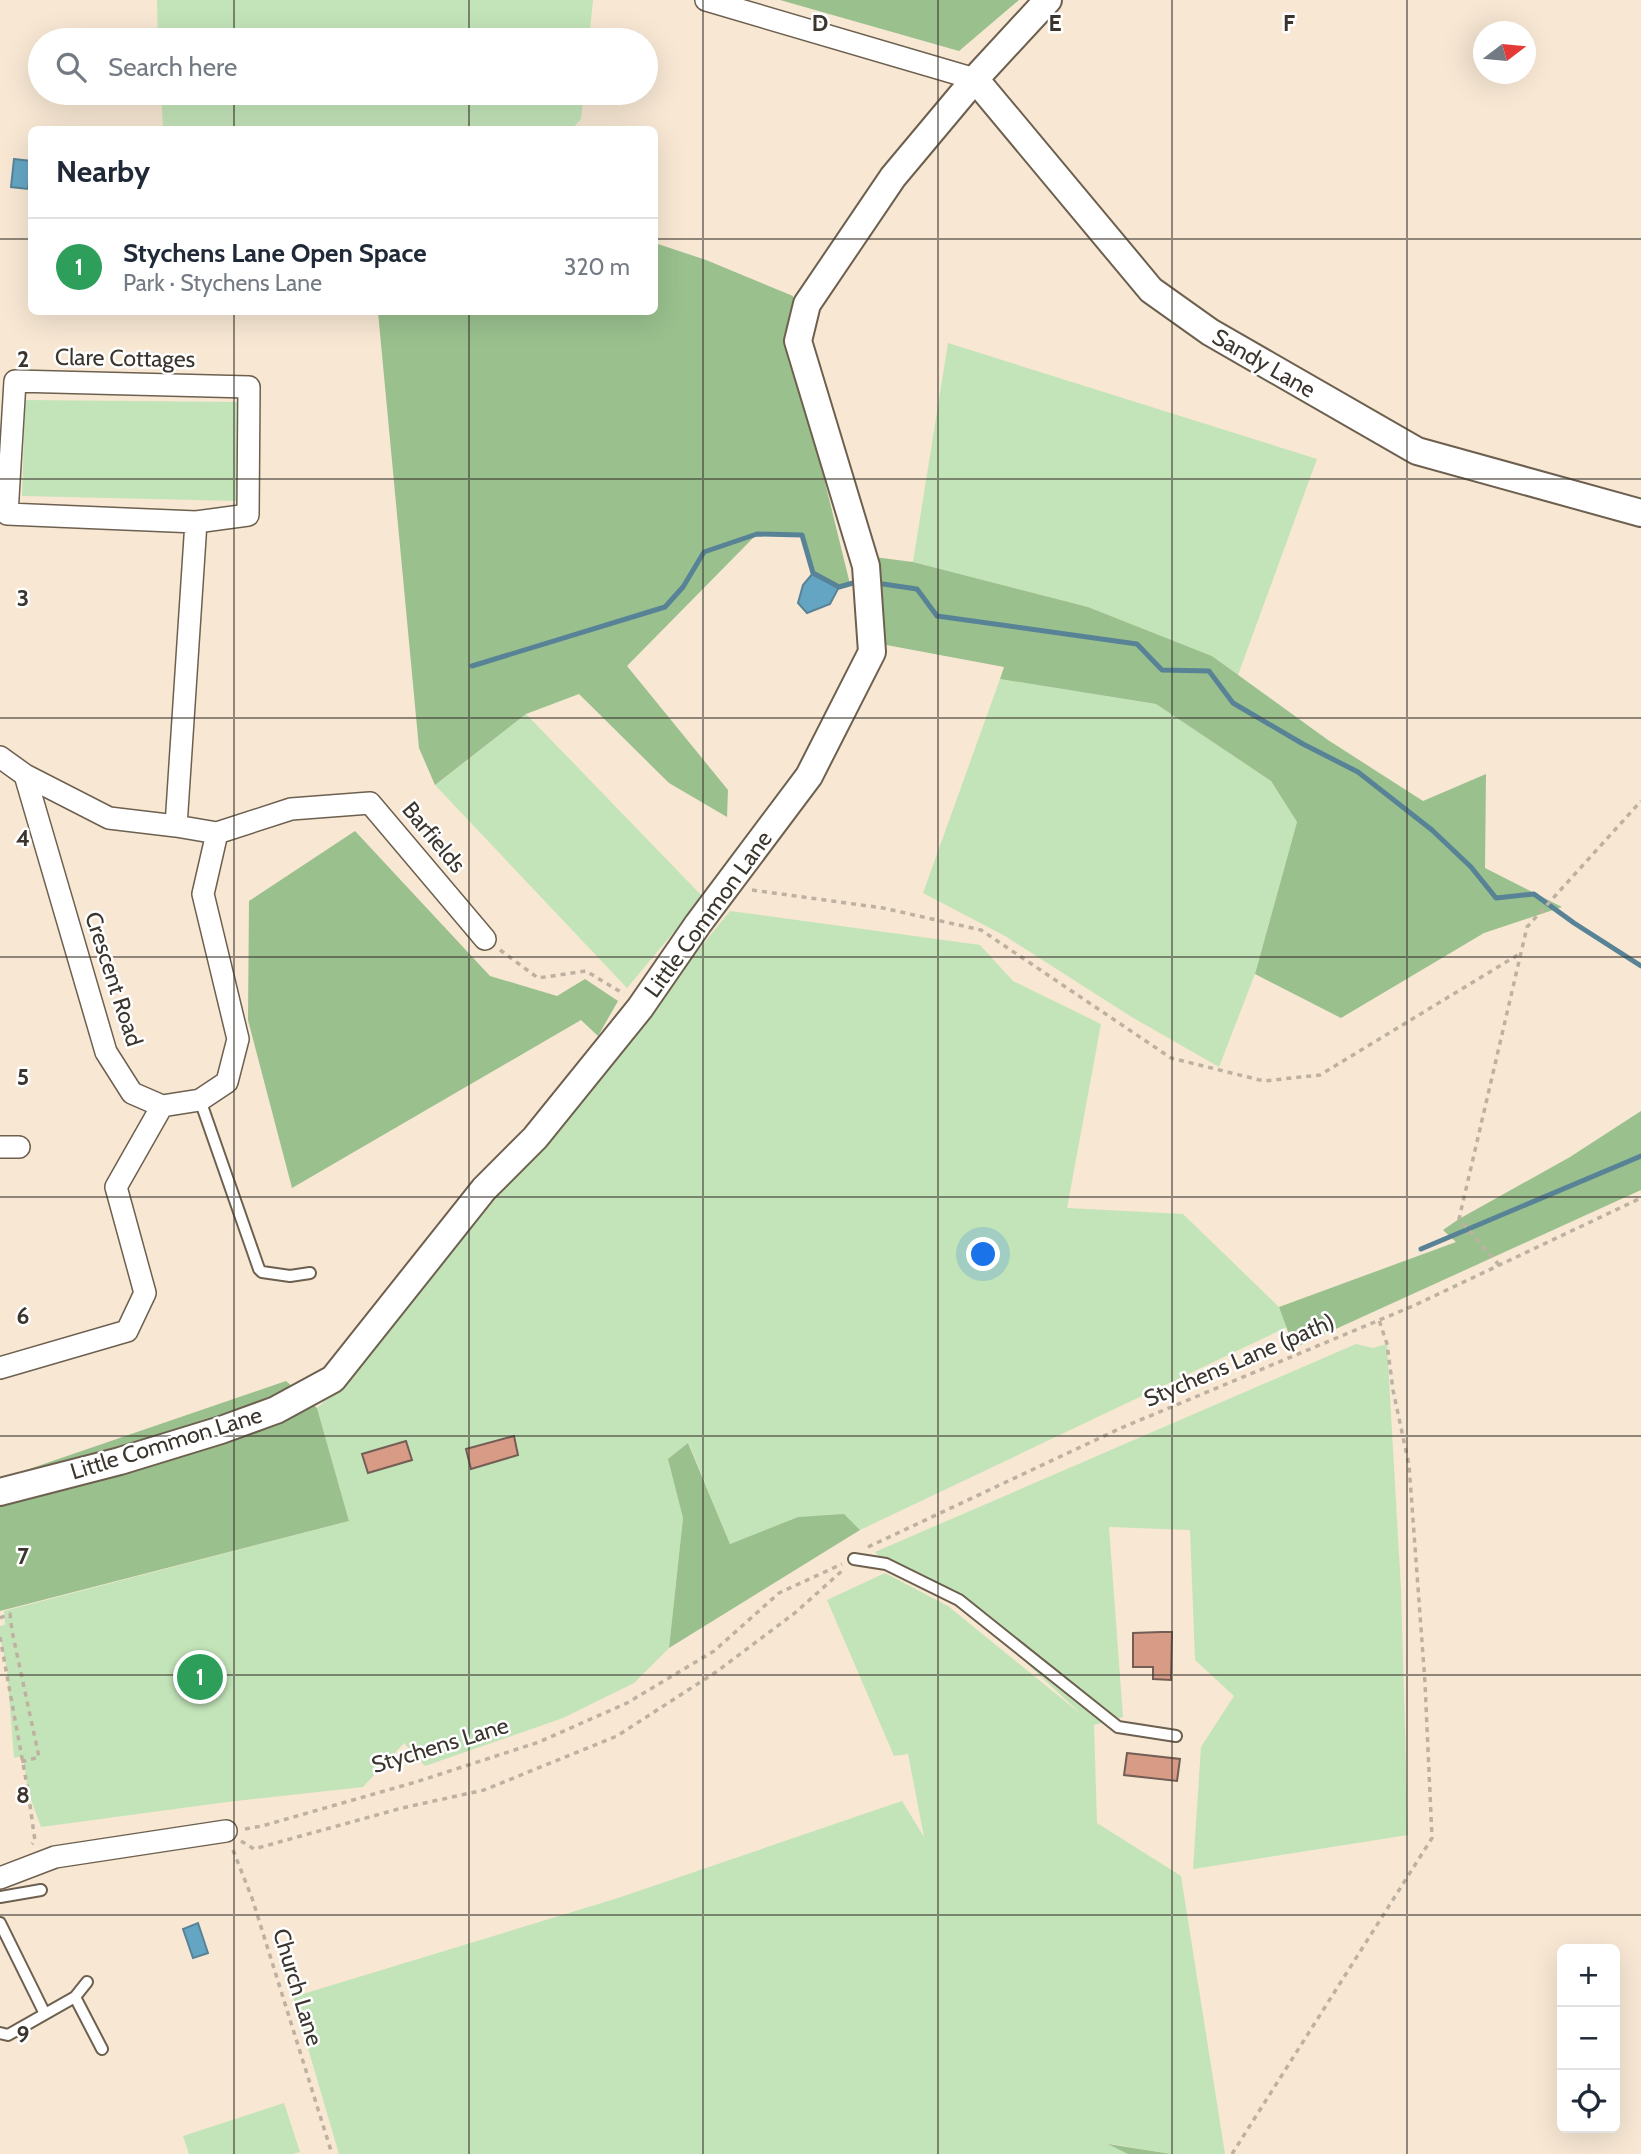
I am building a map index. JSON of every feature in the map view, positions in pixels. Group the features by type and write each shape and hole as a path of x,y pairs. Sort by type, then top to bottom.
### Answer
{"street":[{"path":"706,0 975,79"},
{"name":"Little Common Lane","path":"0,1492 120,1461 221,1430 275,1410 333,1379 484,1189 535,1138 640,1008 808,776 872,652 866,566 798,341 807,304 893,177 975,79 1048,0"},
{"name":"Sandy Lane","path":"975,79 1151,290 1210,332 1417,451 1641,513"},
{"name":"Clare Cottages","path":"15,381 249,387 248,515 196,522 7,514 15,381"},
{"path":"176,826 196,522"},
{"name":"Barfields","path":"0,757 25,775 109,818 217,833 291,809 370,803 485,939"},
{"name":"Crescent Road","path":"25,775 106,1052 132,1093 162,1106"},
{"path":"0,1368 127,1331 145,1293 116,1187 162,1106 200,1100 227,1082 238,1039 203,894 217,833"},
{"path":"5,1877 55,1857 226,1831"}],"lane":[{"path":"200,1100 259,1269 262,1272 290,1276 310,1273"},
{"path":"854,1559 886,1564 959,1600 1118,1727 1176,1736"},
{"path":"0,1897 41,1890"},
{"path":"0,1923 45,2014"},
{"path":"0,2033 8,2035 75,1997 88,1982"},
{"path":"75,1997 102,2049"}],"path":[{"path":"1499,1265 1459,1219 1527,927 1641,801"},
{"path":"726,886 883,908 981,930 1171,1058 1264,1081 1320,1075 1521,953"},
{"path":"485,939 538,978 586,971 623,993 640,1008"},
{"name":"Stychens Lane (path)","path":"854,1559 868,1547 1121,1428 1413,1306 1641,1198"},
{"path":"1232,2154 1432,1838 1425,1683 1409,1465 1393,1390 1387,1344 1380,1320"},
{"path":"226,1831 254,1849 402,1808 484,1790 617,1736 726,1664 796,1612 854,1559"},
{"name":"Stychens Lane","path":"226,1831 262,1826 403,1785 552,1737 627,1703 713,1651 779,1593 854,1559"},
{"path":"0,1618 10,1614 39,1757 21,1762"},
{"path":"0,1637 35,1841 5,1877"},
{"name":"Church Lane","path":"226,1831 251,1898 331,2154"}],"green space":[{"path":"157,0 593,0 590,28 158,28"},
{"path":"780,0 1019,0 959,51"},
{"path":"162,105 583,105 581,119 575,126 163,126"},
{"path":"658,244 706,260 793,296 792,348 850,584 839,587 813,573 802,535 757,534 627,666 728,790 727,817 669,783 579,694 526,714 435,785 419,748 378,315 658,315"},
{"path":"948,343 1317,459 1238,675 1212,656 1088,607 913,562"},
{"path":"25,400 240,402 239,501 22,496"},
{"path":"874,557 913,562 1088,607 1212,656 1328,740 1423,801 1486,774 1485,868 1562,907 1484,933 1341,1018 1255,974 1297,822 1271,781 1156,704 1000,679 1004,667 881,644"},
{"path":"1000,679 1156,704 1271,781 1297,822 1255,974 1219,1067 1130,1016 1005,936 923,893"},
{"path":"526,714 703,897 627,988 435,785"},
{"path":"355,831 490,976 557,996 585,979 618,1001 598,1036 581,1020 292,1188 248,1020 249,901"},
{"path":"730,911 980,945 1013,981 1101,1024 1067,1208 1183,1214 1279,1307 1287,1327 860,1530 844,1515 798,1517 730,1544 689,1444 669,1460 683,1518 669,1648 634,1683 563,1718 425,1766 404,1743 363,1787 41,1827 28,1791 23,1756 14,1758 7,1669 0,1638 0,1626 5,1625 4,1611 349,1521 317,1408 349,1379","holes":["513,1436 518,1455 471,1468 467,1449"]},
{"path":"1641,1111 1641,1190 1294,1348 1279,1307 1456,1242 1443,1230 1570,1157"},
{"path":"1356,1344 1373,1348 1387,1344 1401,1589 1408,1835 1193,1869 1201,1747 1234,1696 1195,1660 1190,1530 1109,1527 1123,1717 1094,1725 1097,1823 1181,1876 1225,2154 1171,2154 1111,2144 1128,2154 339,2154 293,1997 618,1898 902,1801 924,1837 908,1754 894,1756 827,1600 885,1573 948,1606 1082,1715 959,1600 886,1564 875,1552"},
{"path":"286,1381 317,1408 349,1521 0,1611 0,1479"},
{"path":"688,1443 730,1544 798,1517 844,1514 860,1530 669,1648 683,1518 668,1459"},
{"path":"284,2103 300,2152 189,2154 183,2136"},
{"path":"1108,2144 1171,2154 1128,2154"}],"water":[{"path":"14,159 28,161 28,189 11,187"},
{"path":"813,573 839,587 830,604 807,613 798,603 803,585"},
{"path":"198,1923 208,1953 193,1958 183,1929"}],"building":[{"path":"514,1436 518,1455 471,1469 466,1449"},
{"path":"406,1441 412,1460 368,1473 362,1454"},
{"path":"1172,1632 1171,1680 1153,1679 1153,1667 1133,1667 1133,1633"},
{"path":"1127,1753 1180,1759 1177,1781 1124,1775"}],"waterway":[{"path":"472,666 665,607 683,587 704,552 757,534 802,535 813,573 839,587 860,581"},
{"path":"876,583 917,589 937,616 1137,644 1162,670 1209,671 1233,703 1358,772 1432,830 1471,867 1496,898 1534,894 1641,966"},
{"path":"1421,1249 1641,1156"}],"place":[{"name":"Stychens Lane Open Space","path":"200,1677"}]}
